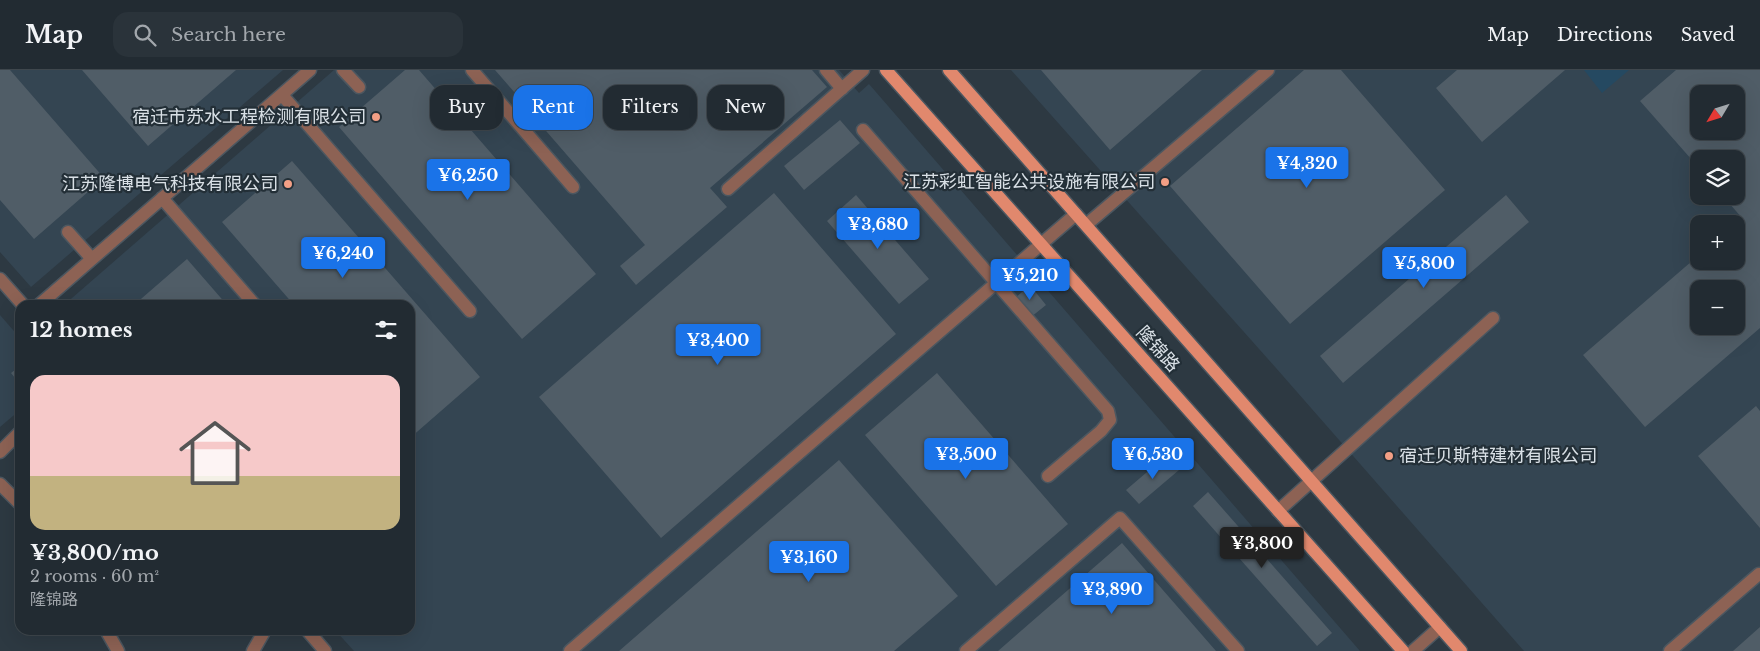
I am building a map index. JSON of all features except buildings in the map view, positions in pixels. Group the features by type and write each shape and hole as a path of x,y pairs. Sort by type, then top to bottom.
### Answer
{"main road":[{"name":"隆锦路","path":"886,70 1403,651"},
{"name":"隆锦路","path":"948,70 1461,651"}],"street":[{"path":"45,300 310,70"},
{"path":"344,70 359,87"},
{"path":"472,70 573,187"},
{"path":"826,70 842,88"},
{"path":"728,189 863,70"},
{"path":"1086,225 1268,70"},
{"path":"282,95 470,311"},
{"path":"862,130 1108,411 1110,420 1101,431 1048,476"},
{"path":"162,198 251,300"},
{"path":"570,651 1076,214"},
{"path":"68,232 92,259"},
{"path":"0,279 19,300"},
{"path":"1278,511 1493,318"},
{"path":"0,452 15,437"},
{"path":"0,484 15,499"},
{"path":"966,651 1120,518 1238,651"},
{"path":"1670,651 1759,574"},
{"path":"1413,651 1440,627"},
{"path":"109,635 118,651"},
{"path":"253,651 262,635"},
{"path":"312,635 326,651"}],"shaded area":[{"path":"0,70 283,70 31,287 0,252"},
{"path":"334,70 839,70 859,93 869,84 1360,651 354,651 340,635 415,635 415,300 70,300"},
{"name":"宿迁贝斯特建材有限公司","path":"1011,70 1760,70 1760,651 1524,651"},
{"path":"1584,70 1629,70 1602,93"},
{"path":"0,315 15,332 15,414 0,427"}],"place":[{"name":"宿迁市苏水工程检测有限公司","path":"376,117"},
{"name":"江苏彩虹智能公共设施有限公司","path":"1165,182"},
{"name":"江苏隆博电气科技有限公司","path":"288,184"},
{"name":"宿迁贝斯特建材有限公司","path":"1389,456"}]}
